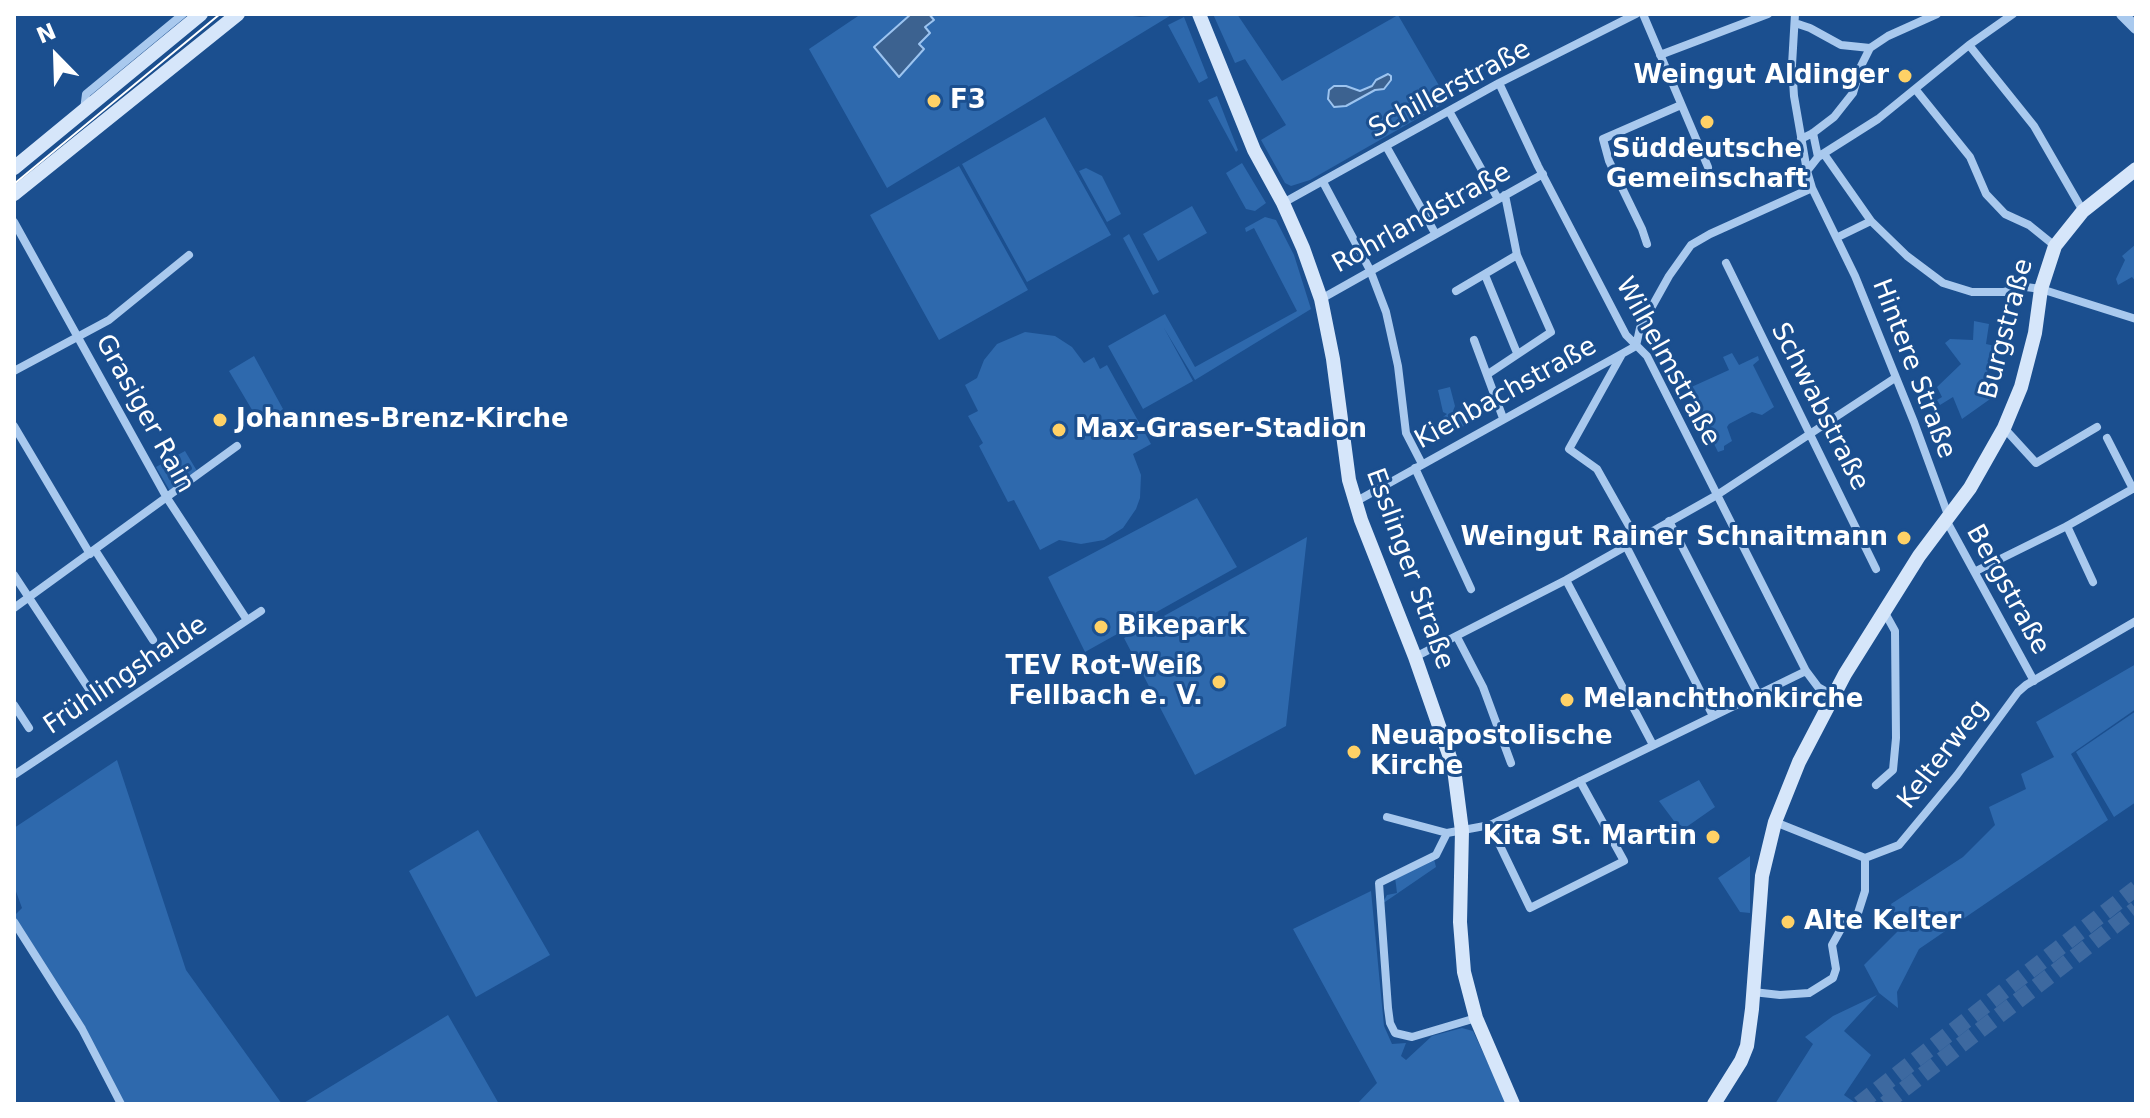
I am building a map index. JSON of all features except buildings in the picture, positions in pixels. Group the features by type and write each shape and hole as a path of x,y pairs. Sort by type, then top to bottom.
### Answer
{"main road":[{"path":"14,168 201,14"},
{"path":"14,194 238,14"},
{"name":"Esslinger Straße","path":"1199,14 1254,150 1303,248 1321,299 1333,359 1345,458 1355,502 1454,769 1454,832 1464,972 1476,1018 1513,1104"},
{"name":"Burgstraße","path":"1714,1104 1747,1046 1762,876 1775,822 1799,762 1832,695 1946,517 1970,488 2004,428 2021,387 2035,333 2041,289 2055,246 2083,211 2136,169"}],"street":[{"path":"84,110 86,94 183,14"},
{"name":"Schillerstraße","path":"1283,203 1499,83 1636,14"},
{"path":"1643,14 1708,167"},
{"path":"1660,55 1768,14"},
{"path":"1801,139 1834,117 1853,93 1870,48 1888,36 1937,14"},
{"path":"1807,171 1821,155 1878,119 1969,45 2013,14"},
{"path":"2122,14 2136,28"},
{"path":"1795,18 1841,45 1870,48"},
{"name":"Hintere Straße","path":"1795,18 1792,65 1801,139 1812,188 1838,237 1895,378 1946,517"},
{"path":"1969,45 2034,126 2083,211"},
{"name":"Wilhelmstraße","path":"1499,83 1626,335 1647,356 1806,671 1818,687 1832,695"},
{"path":"1916,90 1970,157 1986,194 2005,214 2029,225 2055,246"},
{"path":"1647,244 1609,161 1603,139 1681,105"},
{"path":"1449,111 1501,197 1517,255 1551,332 1488,374"},
{"path":"1813,133 1821,155 1871,221 1907,256 1943,283 1972,292 2004,292 2026,287 2041,289 2136,319"},
{"path":"1386,146 1435,233"},
{"name":"Rohrlandstraße","path":"1321,299 1543,174"},
{"path":"1323,182 1370,270 1392,337 1406,433 1471,589"},
{"path":"1636,346 1640,328 1685,250 1700,238 1812,188"},
{"path":"1838,237 1871,221"},
{"name":"Grasiger Rain","path":"14,222 167,498 247,620"},
{"path":"14,371 78,338 124,309 189,255"},
{"path":"1456,291 1517,255"},
{"name":"Schwabstraße","path":"1726,263 1876,569"},
{"path":"1485,275 1517,353"},
{"path":"1474,340 1503,418"},
{"name":"Kienbachstraße","path":"1355,502 1636,346"},
{"path":"1622,353 1569,449 1597,469 1637,540"},
{"path":"1415,657 1566,580 1717,495 1895,378"},
{"path":"14,426 153,640"},
{"path":"2004,428 2036,463 2097,427"},
{"path":"1976,571 2067,526 2134,488 2107,438"},
{"path":"14,608 237,446"},
{"name":"Bergstraße","path":"1946,517 2034,681"},
{"path":"1669,521 1758,694"},
{"path":"2067,526 2093,582"},
{"path":"1626,546 1713,716"},
{"path":"14,575 89,689"},
{"path":"1566,580 1653,745"},
{"name":"Frühlingshalde","path":"14,775 261,611"},
{"path":"1876,785 1893,770 1896,738 1895,631 1885,613"},
{"name":"Kelterweg","path":"1865,858 1899,845 1957,775 2018,692 2136,621"},
{"path":"1457,637 1483,687 1511,763"},
{"path":"1387,817 1454,832 1490,825 1806,671"},
{"path":"14,705 29,728"},
{"path":"1490,825 1530,908 1624,861 1580,781"},
{"path":"1753,992 1780,995 1809,993 1833,978 1836,969 1832,945 1842,927 1858,913 1865,891 1865,858 1775,822"},
{"path":"1454,832 1436,855 1379,883 1390,1023 1395,1033 1412,1037 1476,1018"},
{"path":"15,927 82,1029 121,1104"}],"shaded area":[{"name":"F3","path":"861,14 1117,14 1140,17 1173,14 887,188 809,49"},
{"path":"911,14 929,14 934,20 925,27 930,33 919,44 924,49 899,77 874,47"},
{"path":"1213,14 1237,14 1282,81 1398,15 1448,101 1310,180 1291,186 1285,183 1261,140 1286,125 1245,59 1235,63"},
{"path":"1184,17 1208,78 1199,83 1168,25"},
{"path":"1388,74 1391,80 1384,89 1375,90 1346,106 1334,107 1328,99 1329,90 1334,86 1360,91"},
{"path":"1217,96 1238,150 1236,152 1208,100"},
{"path":"1045,117 1111,235 1027,282 962,164"},
{"path":"1242,163 1266,203 1255,211 1246,209 1226,173"},
{"path":"959,166 1028,290 939,340 870,215"},
{"path":"1086,168 1102,176 1121,214 1107,222 1079,171"},
{"path":"1192,206 1207,233 1158,261 1143,234"},
{"path":"1265,217 1276,220 1294,255 1311,309 1195,380 1164,328 1193,381 1143,409 1108,346 1165,314 1195,367 1297,311 1254,228 1246,232 1245,228"},
{"path":"1129,234 1159,292 1153,295 1123,238"},
{"path":"2136,244 2136,282 2132,277 2118,285 2116,279 2125,260 2122,256"},
{"path":"1974,321 1989,324 1986,344 2000,347 1982,383 1993,397 1962,419 1953,397 1940,405 1937,400 1942,397 1937,387 1961,364 1945,343 1950,339 1973,340"},
{"name":"Max-Graser-Stadion","path":"1025,332 1055,336 1072,347 1084,363 1094,357 1100,369 1107,365 1151,444 1133,454 1141,475 1136,509 1123,528 1104,540 1081,544 1059,540 1040,550 1014,500 1008,502 979,446 983,443 968,416 978,411 965,385 977,378 984,360 997,344"},
{"path":"1732,353 1739,365 1758,356 1759,360 1753,365 1774,407 1762,415 1752,412 1729,424 1727,427 1732,441 1718,452 1687,389 1729,370 1723,357"},
{"path":"254,356 283,409 261,425 229,371"},
{"path":"1450,387 1455,406 1453,411 1456,410 1464,426 1449,434 1443,417 1447,414 1443,412 1438,390"},
{"path":"185,451 197,471 170,491 156,467"},
{"path":"1197,498 1237,567 1085,652 1048,577"},
{"name":"TEV Rot-Weiß Fellbach e. V.","path":"1307,537 1286,726 1195,775 1124,638"},
{"path":"2136,664 2136,709 2071,754 2108,820 1919,949 1897,992 1898,1008 1879,993 1864,965 1900,929 1891,904 1963,857 1995,825 1989,807 2026,789 2021,774 2054,757 2036,722"},
{"path":"2136,711 2136,802 2114,817 2076,752"},
{"path":"117,760 186,970 282,1104 125,1104 14,916 22,908 14,886 14,828"},
{"path":"1699,780 1715,807 1685,828 1674,821 1659,801"},
{"path":"478,830 550,955 476,997 409,871"},
{"path":"1750,856 1750,913 1740,912 1718,878"},
{"path":"1434,859 1436,867 1382,904 1387,895 1397,893 1395,877"},
{"path":"1371,891 1384,1026 1392,1044 1406,1043 1401,1056 1406,1060 1432,1036 1462,1028 1473,1031 1507,1104 1357,1104 1377,1083 1293,929"},
{"path":"1877,995 1844,1031 1871,1055 1844,1095 1857,1104 1775,1104 1813,1044 1805,1037 1833,1016"},
{"path":"448,1015 499,1104 302,1104"}],"tunnel":[{"path":"1859,1104 2136,888"},
{"path":"1885,1104 2136,909"}],"tram line":[{"path":"14,184 220,14"}],"place":[{"name":"Weingut Aldinger","path":"1905,76"},
{"name":"F3","path":"934,101"},
{"name":"Süddeutsche Gemeinschaft","path":"1707,122"},
{"name":"Johannes-Brenz-Kirche","path":"220,420"},
{"name":"Max-Graser-Stadion","path":"1059,430"},
{"name":"Weingut Rainer Schnaitmann","path":"1904,538"},
{"name":"Bikepark","path":"1101,627"},
{"name":"TEV Rot-Weiß Fellbach e. V.","path":"1219,682"},
{"name":"Melanchthonkirche","path":"1567,700"},
{"name":"Neuapostolische Kirche","path":"1354,752"},
{"name":"Kita St. Martin","path":"1713,837"},
{"name":"Alte Kelter","path":"1788,922"}]}
